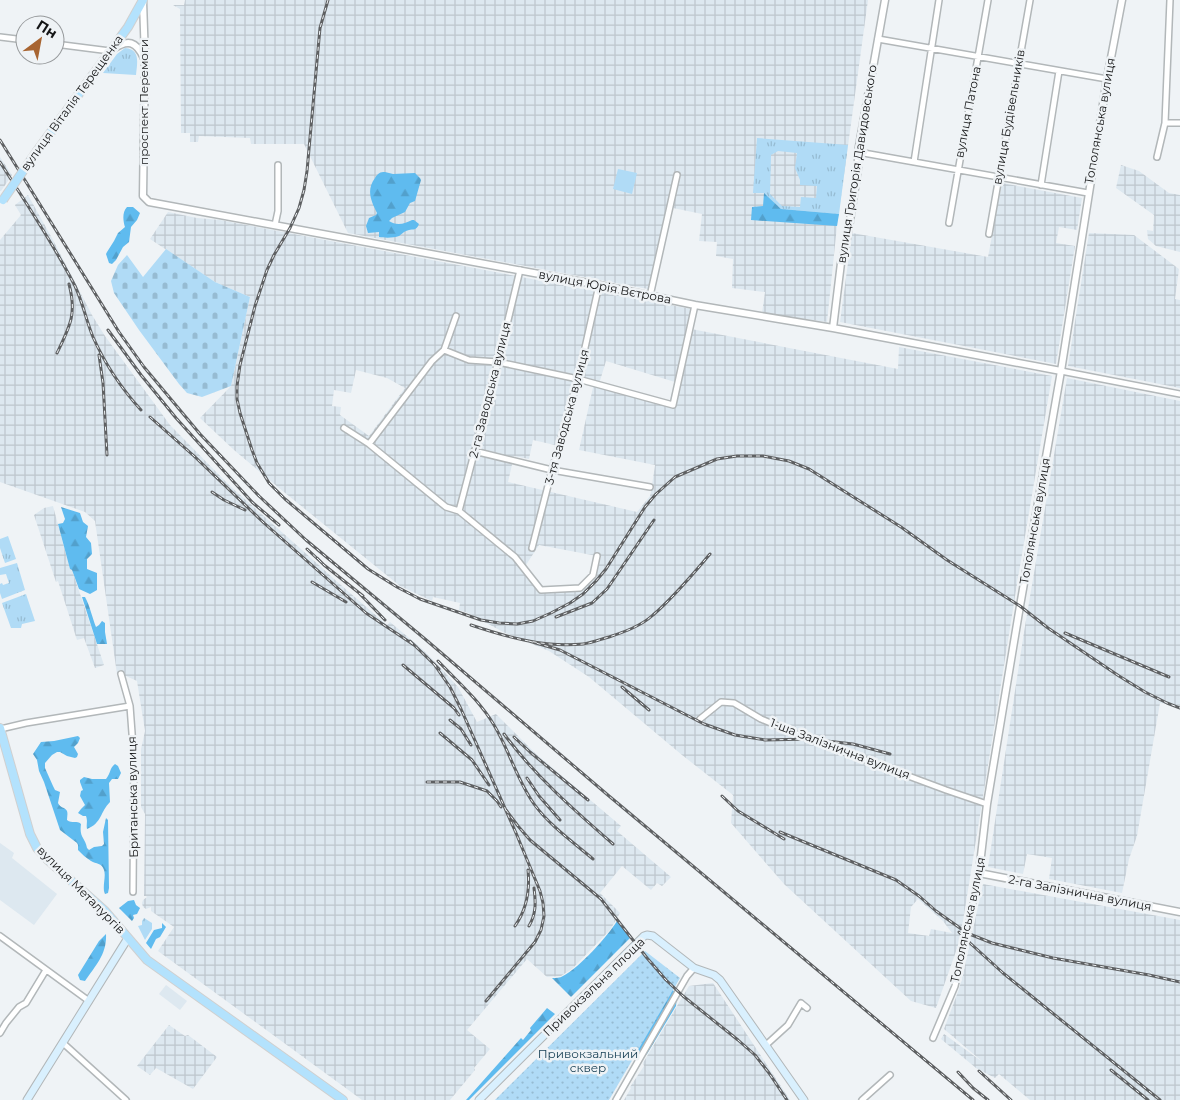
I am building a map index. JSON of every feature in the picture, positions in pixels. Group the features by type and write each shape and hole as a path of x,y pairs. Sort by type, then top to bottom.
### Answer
{"main road":[{"name":"вулиця Віталія Терещенка","path":"2,202 128,27 143,0"},
{"name":"вулиця Металургів","path":"0,728 32,840 48,860 105,911 147,960 158,969 343,1100"},
{"name":"Привокзальна площа","path":"479,1100 647,935 653,936 694,968 714,975 720,980 766,1046"},
{"path":"27,1100 128,938"},
{"path":"766,1046 804,1100"}],"street":[{"name":"проспект Перемоги","path":"143,0 145,59 143,196 149,202"},
{"name":"вулиця Григорія Давидовського","path":"833,328 841,263 858,168 858,152 885,0"},
{"path":"914,162 939,0"},
{"name":"вулиця Патона","path":"949,223 988,0"},
{"name":"вулиця Будівельників","path":"989,234 1030,0"},
{"name":"Тополянська вулиця","path":"933,1038 955,986 979,874 987,804 1061,371 1107,79 1122,0"},
{"path":"1157,157 1165,123 1170,0"},
{"path":"0,37 15,39"},
{"path":"878,39 1107,79"},
{"path":"65,45 110,51 126,42 132,43 138,47 145,59"},
{"path":"1041,185 1059,71"},
{"path":"1165,123 1180,123"},
{"path":"858,152 1088,193"},
{"path":"275,225 278,211 278,165"},
{"path":"650,296 678,175"},
{"name":"вулиця Юрія Вєтрова","path":"149,202 520,270 695,305 833,328 1061,371"},
{"name":"2-га Заводська вулиця","path":"459,510 520,270"},
{"name":"3-тя Заводська вулиця","path":"532,548 578,378 598,285"},
{"path":"444,350 469,360 498,362 578,378 672,405 695,305"},
{"path":"369,444 432,361 444,350 456,316"},
{"path":"1061,371 1180,394"},
{"path":"344,428 369,444 446,507 459,510 516,557 541,590 580,588 593,575 597,556"},
{"path":"474,451 552,470 650,487"},
{"name":"Британська вулиця","path":"121,674 130,706 134,760 133,892"},
{"name":"1-ша Залізнична вулиця","path":"700,719 722,702 734,703 761,719 809,739 987,804"},
{"path":"0,728 130,706"},
{"name":"2-га Залізнична вулиця","path":"979,874 1180,912"},
{"path":"0,936 89,1001"},
{"path":"616,1100 687,976 694,968"},
{"path":"0,1033 19,1007 26,1003 46,970"},
{"path":"766,1046 788,1025 800,1003 807,1008"},
{"path":"63,1043 126,1100"},
{"path":"862,1100 890,1075"}],"shaded area":[{"path":"185,0 868,0 837,226 827,322 762,313 765,292 732,288 733,259 716,256 717,242 699,241 702,214 668,207 648,289 348,233 304,144 251,144 250,138 199,136 198,142 190,142 190,133 181,133 180,9 173,5 184,5"},
{"path":"0,157 12,175 1,191 0,191"},
{"path":"1121,165 1139,171 1169,193 1180,195 1180,252 1156,246 1148,239 1147,230 1153,231 1154,215 1116,188"},
{"path":"1002,183 1082,198 1077,230 1059,227 1056,243 1075,246 1056,364 840,322 852,233 988,257"},
{"path":"28,195 92,315 105,336 170,425 230,486 334,579 387,625 390,622 421,648 458,687 477,722 496,714 536,754 621,826 617,831 671,877 662,886 657,883 651,890 622,866 600,893 620,913 610,930 572,969 561,976 547,977 527,959 467,1030 490,1049 450,1100 362,1100 158,951 174,927 151,911 151,907 146,909 143,907 142,903 147,897 144,896 145,814 141,807 141,749 145,731 137,681 124,676 123,673 117,674 95,521 85,512 0,482 0,240 21,215 15,205"},
{"path":"168,212 197,218 220,220 691,309 686,328 898,369 899,347 1052,376 960,940 936,1008 911,1001 784,884 731,823 733,795 589,677 549,651 503,632 459,610 460,603 433,597 432,601 400,586 279,488 200,418 231,386 250,297 215,282 150,239","holes":["606,361 675,382 669,404 599,384","356,370 387,378 405,388 369,436 340,415 341,407 332,406 334,390 351,393","578,379 594,383 579,450 655,465 650,496 637,512 508,482 514,456 529,459 533,440 559,446","539,545 597,556 593,575 580,588 541,590 524,568","918,899 943,921 952,933 931,929 929,936 908,933 911,907"]},
{"path":"1089,233 1134,235 1179,269 1175,299 1180,300 1180,388 1068,366"},
{"path":"1067,378 1180,401 1180,706 1160,703 1137,836 1129,859 1122,893 1049,879 1052,858 1027,854 1023,874 988,867 1024,632"},
{"path":"53,506 70,569 72,570 104,665 95,668 84,638 77,640 34,515 44,508"},
{"path":"0,843 14,853 12,858 57,894 34,925 0,900"},
{"path":"983,884 1180,920 1180,1100 1030,1100 999,1074 995,1078 976,1068 941,1039 944,1034 984,1063 944,1029 959,989"},
{"path":"713,983 790,1100 624,1100 644,1066 643,1063 689,986"},
{"path":"166,985 187,1001 180,1010 159,994"},
{"path":"169,1025 185,1036 188,1035 217,1057 193,1089 156,1068 150,1075 137,1066"}],"green space":[{"path":"125,48 134,51 136,54 136,75 103,73 117,54"},
{"path":"757,138 848,145 839,214 781,209 764,193 753,193","holes":["778,151 797,153 795,168 800,185 817,186 816,198 801,197 800,207 782,206 770,194 771,155"]},
{"path":"618,169 637,173 632,194 613,189"},
{"path":"385,172 393,174 415,173 421,180 415,201 410,203 405,212 389,221 401,224 414,220 419,224 418,226 415,229 403,232 399,236 387,238 379,237 379,232 368,233 366,226 369,218 377,213 371,200 372,182 377,175"},
{"path":"764,193 781,209 839,214 837,226 751,220 752,207 763,206"},
{"path":"127,207 133,207 140,213 131,227 129,242 123,247 112,264 109,263 106,254 118,233 125,227 123,219"},
{"path":"166,249 215,282 250,297 231,386 202,397 187,393 179,384 114,293 111,281 118,265 127,255 143,277"},
{"path":"61,507 80,513 83,522 88,526 86,537 91,543 92,554 87,559 87,569 97,573 97,590 90,594 79,589 70,569 58,524 63,523 65,519"},
{"path":"8,536 16,559 5,563 0,548 0,539"},
{"path":"17,563 25,590 2,599 0,584 9,583 6,574 0,575 0,568"},
{"path":"26,594 35,621 22,624 21,628 11,628 2,603"},
{"path":"82,597 85,597 87,600 96,627 102,621 105,623 107,644 97,644"},
{"path":"78,736 80,738 74,747 78,754 77,757 57,752 45,763 45,768 55,790 60,792 58,803 67,811 67,820 81,824 81,835 89,850 104,844 103,832 106,818 108,820 109,888 108,893 105,894 105,872 103,868 84,856 78,850 77,843 60,830 39,771 37,760 33,754 41,742"},
{"path":"115,764 121,773 118,779 112,779 109,783 110,802 96,824 87,829 86,816 78,813 85,805 80,796 83,790 80,780 84,777 106,779"},
{"path":"134,900 140,908 137,914 133,915 132,921 119,908 128,901"},
{"path":"144,918 152,923 152,929 145,940 138,926 142,925"},
{"path":"617,921 630,938 571,997 552,978 562,977 585,959"},
{"path":"162,923 166,927 160,937 156,939 151,949 146,943 154,930 162,928"},
{"path":"106,934 105,948 100,959 85,981 80,980 78,975 99,941"},
{"name":"Привокзальний сквер","path":"645,951 680,978 609,1100 495,1100"},
{"path":"672,989 677,995 676,1006 647,1054 643,1057 640,1056 637,1047"},
{"path":"547,1008 555,1014 469,1100 466,1100 521,1038 523,1040 531,1030 530,1028"}],"railway":[{"path":"328,0 320,28 304,190 299,208 290,228 267,270 255,306 240,365 237,399 252,450 257,463 269,483 285,499 368,569 420,599 481,620 517,624 533,621 570,603 583,594 596,581 606,569 645,507 675,477 717,459 737,456 763,456 789,461 809,469 1020,606 1048,628 1119,676 1145,692 1180,708"},
{"path":"0,140 119,332 144,367 200,434 259,496 306,540 973,1100"},
{"path":"0,162 67,270 75,286 93,337 108,366 141,410"},
{"path":"57,353 71,320 72,304 69,284"},
{"path":"108,330 176,418 252,502 279,525"},
{"path":"99,355 103,383 107,455"},
{"path":"150,417 264,523 366,613 414,645"},
{"path":"212,492 245,510"},
{"path":"556,617 592,603 607,589 654,520"},
{"path":"307,549 322,563"},
{"path":"471,625 498,634 540,643 569,645 593,642 626,631 648,619 676,593 710,554"},
{"path":"317,558 363,596"},
{"path":"312,582 346,602"},
{"path":"359,593 385,620"},
{"path":"1065,633 1169,677"},
{"path":"410,641 439,669"},
{"path":"529,641 560,650 704,724 735,735 765,740 809,739 853,744 890,754"},
{"path":"438,661 482,707 494,725 528,795 540,812 554,827 593,859"},
{"path":"434,664 450,687 461,709 516,833 540,891 543,903 544,916 541,930 535,942 486,1001"},
{"path":"403,665 454,708 459,715"},
{"path":"622,687 649,710"},
{"path":"450,720 461,729 471,745"},
{"path":"440,733 472,760 489,785"},
{"path":"504,734 542,778 613,844"},
{"path":"514,737 588,800"},
{"path":"527,778 539,796 560,820"},
{"path":"427,782 460,782 487,791 501,807"},
{"path":"722,796 738,811 784,839"},
{"path":"506,810 530,840 601,899 666,980 755,1055 787,1100"},
{"path":"780,832 896,880 967,933 992,943 1053,958 1180,982"},
{"path":"515,926 527,899 528,870"},
{"path":"529,926 535,908 534,888"},
{"path":"959,932 1003,973 1160,1100"},
{"path":"1111,1070 1148,1100"},
{"path":"979,1071 1011,1100"},
{"path":"958,1072 988,1100"}]}
